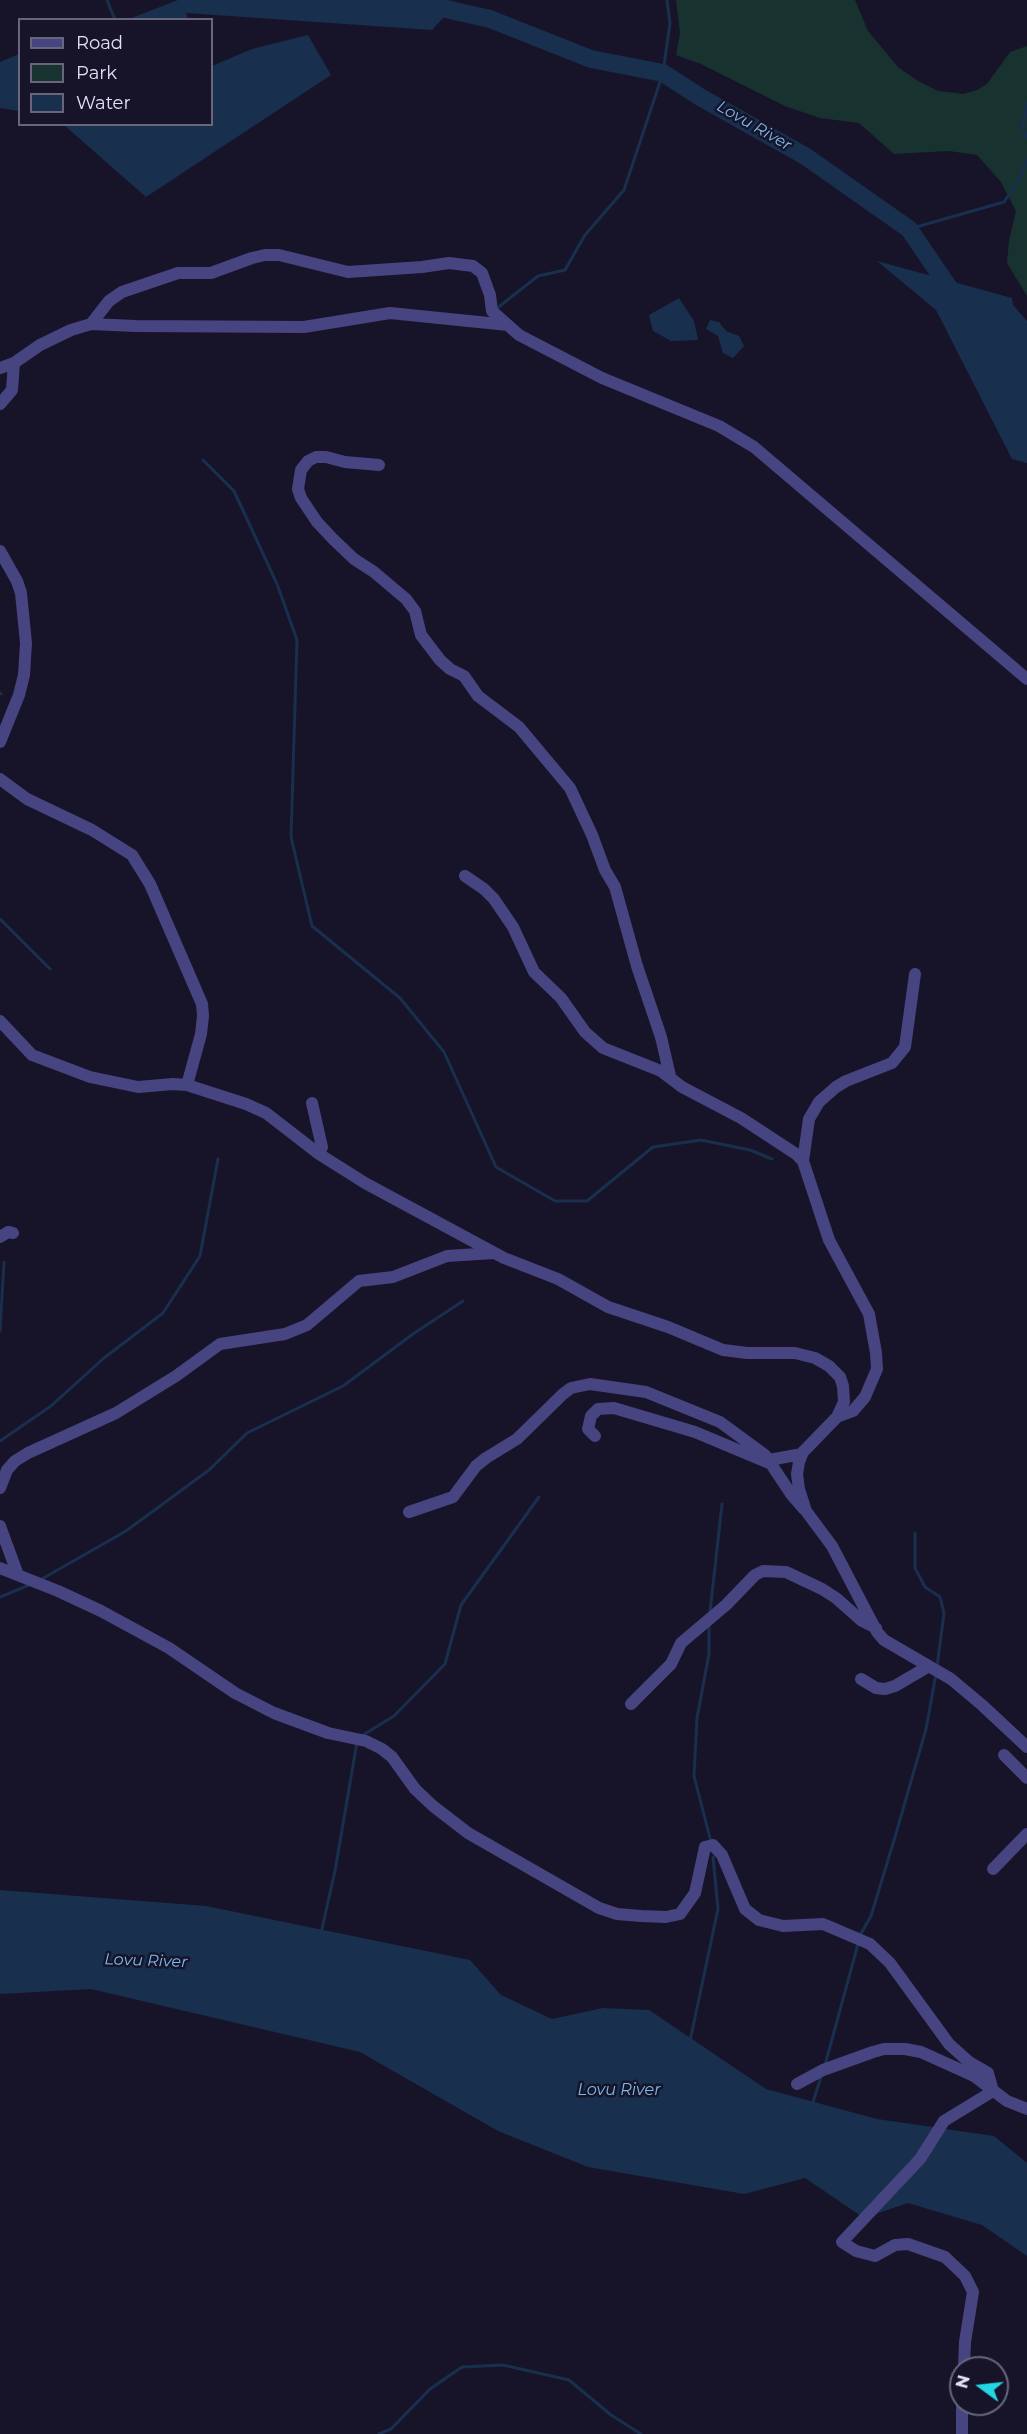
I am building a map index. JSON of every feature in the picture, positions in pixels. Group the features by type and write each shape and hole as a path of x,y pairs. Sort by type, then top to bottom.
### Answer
{"street":[{"path":"91,324 109,301 137,286 178,273 211,273 252,258 279,255 348,272 449,263 472,266 482,273 490,294 492,311 519,335 602,378 718,426 754,447 1027,679"},
{"path":"0,368 14,363 40,345 70,330 91,324 304,327 390,313 509,326"},
{"path":"0,404 12,390 14,363"},
{"path":"380,465 316,457 308,461 301,470 298,489 301,498 328,535 354,559 374,572 415,610 421,635 440,660 450,669 464,676 478,696 519,727 570,788 605,870 615,887 637,966 662,1037 670,1076"},
{"path":"0,551 21,593 26,660 19,695 0,742"},
{"path":"0,779 27,799 92,830 132,855 146,876 202,1004 201,1034 187,1085"},
{"path":"465,876 494,899 513,927 534,972 561,998 593,1040 611,1053 651,1066 670,1076 682,1087 741,1118 803,1161"},
{"path":"837,1417 853,1411 865,1397 877,1369 876,1353 869,1314 829,1240 803,1161 809,1119 819,1102 846,1081 892,1063 905,1047 915,974"},
{"path":"0,1021 32,1055 90,1077 138,1087 187,1085 246,1104 266,1113 319,1154 365,1183 494,1252 558,1279 608,1307 668,1327 715,1348 747,1353 795,1353 815,1358 835,1370 843,1386 844,1402 837,1417 802,1454 797,1474 806,1511"},
{"path":"312,1103 322,1147 319,1154"},
{"path":"0,1237 8,1232 13,1233"},
{"path":"0,1488 7,1470 15,1461 36,1449 116,1413 176,1376 220,1344 278,1336 307,1325 359,1281 393,1277 447,1256 494,1252"},
{"path":"409,1512 453,1497 486,1458 517,1439 563,1394 580,1385 607,1385 663,1397 720,1422 753,1445 770,1462 791,1494 832,1546 884,1640 951,1679 1027,1747"},
{"path":"595,1436 588,1426 593,1413 603,1408 615,1408 695,1432 770,1462 802,1454"},
{"path":"0,1526 18,1575"},
{"path":"0,1568 101,1611 169,1648 215,1681 256,1704 328,1733 366,1741 382,1749 392,1757 415,1789 468,1833 599,1908 617,1914 641,1916 666,1917 680,1914 694,1893 705,1847 713,1845 722,1855 745,1910 759,1920 783,1926 823,1924 870,1944 890,1963 949,2044 969,2062 988,2073 993,2091"},
{"path":"631,1704 671,1664 681,1643 726,1605 755,1575 763,1571 786,1572 822,1589 862,1621 876,1628"},
{"path":"861,1679 876,1688 885,1689 929,1666"},
{"path":"1004,1755 1027,1778"},
{"path":"993,1869 1027,1834"},
{"path":"797,2084 824,2070 873,2052 884,2049 905,2049 921,2052 974,2076 1007,2101 1027,2109"},
{"path":"964,2356 973,2292 965,2276 945,2258 909,2244 894,2245 874,2256 856,2251 842,2242 920,2159 944,2121 993,2091"},
{"path":"962,2416 962,2434"}],"green space":[{"path":"676,0 855,0 868,31 898,67 938,91 963,94 977,90 987,84 1010,52 1027,46 1027,296 1007,263 1009,240 1016,211 1001,182 977,155 949,151 894,154 859,123 820,118 785,106 701,64 676,55 680,33"}],"water":[{"path":"178,0 448,0 457,3 432,30 186,13 188,18 132,18"},
{"path":"308,35 331,75 146,197 65,126 213,126 213,66 252,49"},
{"path":"18,54 18,111 0,108 0,62"},
{"path":"877,261 1012,298 1013,305 1027,321 1027,463 1012,459 936,310"},
{"path":"679,298 694,321 698,340 671,341 653,331 649,315"},
{"path":"710,320 719,322 726,331 739,336 744,346 733,358 723,353 718,336 706,329"},
{"name":"Lovu River","path":"0,1890 206,1906 470,1960 501,1995 552,2019 603,2008 649,2010 766,2089 877,2119 994,2136 1027,2163 1027,2256 982,2225 908,2203 864,2218 805,2178 744,2194 588,2167 498,2131 360,2052 91,1989 0,1994"}],"waterway":[{"path":"107,0 114,18"},
{"name":"Lovu River","path":"406,0 490,19 591,59 663,73 700,97 805,156 909,229 956,298"},
{"path":"496,309 538,276 565,270 585,235 624,190 663,73 670,23 667,0"},
{"path":"1027,103 1023,127 1027,138"},
{"path":"909,229 1004,202 1021,176 1027,160"},
{"path":"203,460 234,491 277,584 297,640 291,837 312,926 400,998 444,1052 496,1167 555,1201 587,1201 653,1147 701,1140 750,1150 772,1159"},
{"path":"0,919 50,969"},
{"path":"0,1441 51,1406 104,1358 163,1313 200,1256 218,1159"},
{"path":"0,1331 4,1262"},
{"path":"40,1580 126,1531 209,1470 247,1433 343,1386 413,1334 463,1301"},
{"path":"363,1735 394,1716 445,1664 461,1605 539,1497"},
{"path":"710,1612 722,1504"},
{"path":"915,1533 915,1568 925,1587 940,1597 944,1613 937,1667"},
{"path":"0,1597 29,1585"},
{"path":"709,1625 709,1654 697,1718 694,1776 711,1842"},
{"path":"859,1937 871,1916 895,1837 926,1729 936,1674"},
{"path":"321,1933 335,1871 357,1742"},
{"path":"690,2041 718,1909 713,1857"},
{"path":"825,2065 858,1944"},
{"path":"812,2105 821,2077"},
{"path":"379,2434 391,2429 430,2389 462,2367 503,2365 569,2380 611,2415 641,2434"}]}
